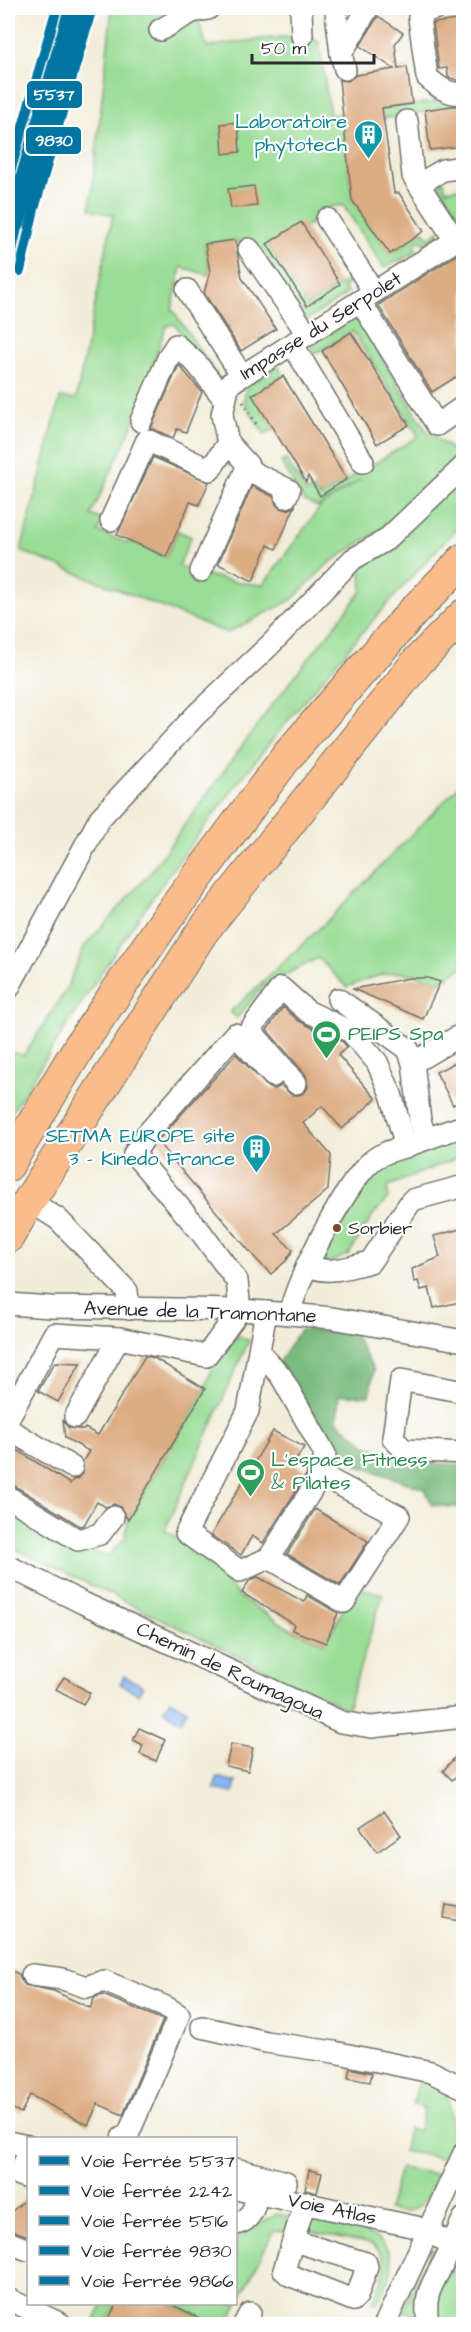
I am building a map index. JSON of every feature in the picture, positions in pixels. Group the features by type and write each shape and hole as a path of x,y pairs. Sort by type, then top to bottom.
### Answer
{"highway":[{"path":"8,1165 81,1044 165,921 288,755 411,614 464,559"},
{"path":"8,1237 202,932 418,661 464,615"}],"street":[{"path":"160,30 192,12 212,8"},
{"path":"301,8 302,36"},
{"path":"336,12 343,61 368,8"},
{"path":"436,8 427,11 419,18 427,76 438,87 456,94 464,93"},
{"path":"407,121 412,176 459,237"},
{"path":"419,184 443,170 464,167"},
{"path":"327,219 437,425 464,406"},
{"name":"Impasse du Serpolet","path":"228,443 222,415 229,384 459,237"},
{"path":"249,249 300,340 363,462"},
{"path":"187,290 242,376"},
{"path":"141,421 176,345 196,363 225,400"},
{"path":"111,520 147,440 210,470 228,443 248,465 201,571"},
{"path":"8,988 100,818 196,715 270,645 353,559 386,540 464,466"},
{"path":"246,469 289,490 286,498"},
{"path":"296,1083 250,1030 281,988 307,1011 351,1032 377,1062 391,1094 400,1133 406,1147"},
{"path":"338,999 408,1049 413,1063 420,1120 426,1139"},
{"path":"413,1063 464,1033"},
{"path":"8,1419 54,1334 119,1338 206,1356 240,1310 237,1281 200,1231 134,1154 146,1135 235,1034 273,1076"},
{"path":"290,1314 291,1302 307,1265 350,1185 361,1171 385,1153 464,1126"},
{"path":"307,1265 322,1272 370,1262 412,1200 464,1186"},
{"path":"29,1201 58,1219 127,1291 129,1309"},
{"name":"Avenue de la Tramontane","path":"8,1304 129,1309 240,1310 332,1317 464,1341"},
{"path":"260,1353 280,1376 325,1454 321,1475 269,1558 240,1571 186,1533 248,1411 266,1312"},
{"path":"75,1417 119,1338"},
{"path":"464,1392 401,1380 393,1438 404,1449 464,1454"},
{"path":"8,1429 72,1467"},
{"path":"269,1558 344,1602 399,1516 321,1475"},
{"path":"8,1497 78,1540 100,1534 113,1517"},
{"name":"Chemin de Roumagoua","path":"8,1566 341,1722 371,1727 464,1717"},
{"path":"32,1975 63,1979 86,1987 104,1981 166,2007 179,2015 128,2135 125,2137"},
{"path":"202,2027 266,2042 334,2052 431,2072 464,2088"},
{"path":"8,2142 27,2146"},
{"path":"385,2325 464,2153"},
{"path":"27,2157 20,2175 27,2178"},
{"path":"237,2169 286,2182"},
{"name":"Voie Atlas","path":"237,2189 305,2202 429,2231 458,2246"},
{"path":"237,2224 241,2223 255,2209 257,2193"},
{"path":"294,2241 305,2202"},
{"path":"428,2325 426,2303 430,2286 458,2246 464,2218"},
{"path":"8,2242 27,2250"},
{"path":"8,2299 61,2325"}],"green space":[{"path":"112,8 194,8 207,47 282,37 310,38 319,42 330,115 463,98 463,106 344,125 352,200 390,254 424,231 429,238 439,231 439,237 425,245 421,240 414,245 417,252 384,268 343,205 330,207 304,228 267,244 307,306 355,275 356,279 343,287 348,293 304,322 246,247 235,240 205,244 208,275 181,267 172,309 221,381 217,385 175,324 166,326 132,426 91,515 103,520 98,532 128,543 130,541 166,557 178,531 191,537 179,566 241,583 263,585 321,506 361,479 318,507 304,501 281,462 286,460 306,492 313,489 320,497 418,435 353,331 314,354 310,346 356,315 426,430 454,451 463,444 463,458 402,516 329,563 292,600 227,633 21,551 60,398 76,399 113,215 90,209"},
{"path":"443,179 446,190 463,187 463,223 456,228 451,227 462,219 439,185"},
{"path":"279,366 283,376 253,395 274,430 264,434 244,402 246,386"},
{"path":"463,468 463,522 357,638 224,801 120,944 8,1118 8,1052 24,1055 65,992 84,947 149,874 272,705 362,591 360,559"},
{"path":"463,782 463,796 460,799 464,824 463,967 440,982 413,974 393,973 373,977 347,987 318,958 263,986 237,1018 230,1012 325,923"},
{"path":"463,1133 462,1156 388,1186 388,1198 373,1215 349,1254 325,1265 324,1255 368,1182 394,1160"},
{"path":"300,1330 353,1333 374,1370 369,1396 339,1395 337,1421 369,1447 426,1463 463,1465 463,1508 432,1505 425,1489 359,1466 336,1451 279,1362"},
{"path":"239,1336 249,1340 165,1530 195,1550 241,1598 292,1630 325,1643 356,1587 383,1594 347,1709 8,1545 8,1508 71,1544 108,1556 125,1538 128,1520 205,1389 222,1352"},
{"path":"425,2079 438,2084 448,2099 455,2142 446,2159 404,2151 408,2129 419,2130 424,2108 413,2105 418,2083"},
{"path":"400,2168 438,2174 426,2198 407,2212 388,2210"},
{"path":"277,2214 292,2217 287,2232 274,2230 228,2324 214,2324 173,2305 237,2305 237,2237"},
{"path":"305,2220 362,2231 384,2245 390,2256 391,2270 377,2304 372,2303 382,2279 385,2264 379,2250 371,2244 305,2230"},
{"path":"431,2248 439,2252 422,2319 403,2310"},
{"path":"463,2266 463,2324 437,2324 438,2297 443,2282 447,2275"},
{"path":"102,2305 116,2305 106,2324 93,2324"}],"water":[{"path":"124,1676 143,1686 138,1694 120,1684"},
{"path":"170,1700 187,1710 181,1721 163,1710"},
{"path":"217,1777 236,1782 233,1793 214,1789"}],"building":[{"path":"378,16 403,33 395,44 398,69 407,67 412,104 382,108 394,193 399,193 424,231 390,254 352,200 339,80 348,81 356,75 394,69 360,46"},
{"path":"464,19 464,80 456,80 448,77 447,68 439,69 433,23"},
{"path":"464,106 464,146 430,150 425,110"},
{"path":"238,122 240,152 223,154 221,124"},
{"path":"254,186 257,206 231,208 228,189"},
{"path":"301,222 340,284 307,306 267,244"},
{"path":"235,240 242,278 276,329 241,351 204,293 210,272 205,244"},
{"path":"464,250 464,372 432,392 378,305"},
{"path":"351,332 409,425 377,444 322,351"},
{"path":"179,365 202,392 186,432 177,429 173,438 151,428"},
{"path":"283,376 347,479 320,496 308,476 306,482 252,395"},
{"path":"153,457 209,482 199,505 190,502 166,557 117,535"},
{"path":"252,486 274,497 280,508 288,510 295,506 276,549 268,545 253,581 218,564"},
{"path":"409,978 428,978 440,982 423,1019 353,989"},
{"name":"SETMA EUROPE site 3 - Kinedo France","path":"283,1007 299,1021 317,1030 328,1043 334,1038 343,1042 347,1047 338,1055 376,1099 342,1129 322,1106 303,1123 331,1155 328,1190 276,1234 293,1250 286,1261 271,1274 157,1141 236,1054 269,1088 275,1089 281,1086 292,1095 305,1092 308,1087 306,1075 267,1030"},
{"path":"464,1058 464,1100 453,1105 436,1072"},
{"path":"464,1228 464,1301 434,1308 429,1288 421,1290 418,1281 414,1282 412,1269 440,1257 434,1236"},
{"path":"145,1356 154,1358 205,1389 128,1520 120,1507 114,1504 106,1507 97,1502 84,1525 80,1526 8,1484 8,1444 70,1484 79,1478 83,1473 83,1461 89,1451 65,1438 63,1421 69,1428 84,1430 85,1428 98,1435"},
{"path":"55,1362 81,1363 58,1402 38,1391"},
{"path":"273,1431 304,1447 294,1464 308,1472 263,1543 252,1536 241,1555 211,1535"},
{"path":"315,1509 368,1541 340,1585 287,1554"},
{"path":"258,1577 304,1602 307,1595 338,1613 326,1643 292,1630 294,1624 242,1593 249,1581"},
{"path":"64,1677 90,1693 83,1704 56,1689"},
{"path":"139,1728 165,1740 156,1761 140,1754 143,1745 133,1740"},
{"path":"231,1744 253,1748 248,1771 226,1766"},
{"path":"464,1747 464,1768 452,1780 443,1771"},
{"path":"384,1811 401,1835 377,1852 360,1827"},
{"path":"446,1905 464,1908 464,1922 444,1918"},
{"path":"8,1969 19,1974 25,1985 54,1991 90,2008 95,1997 103,1995 163,2020 123,2115 98,2104 88,2125 30,2095 21,2113 8,2106"},
{"path":"350,2068 372,2073 370,2082 348,2078"},
{"path":"309,2170 322,2173 317,2193 305,2190"},
{"path":"27,2198 27,2236 8,2229 8,2215"},
{"path":"116,2305 173,2305 214,2325 106,2325"}],"rail line":[{"name":"9866","path":"8,179 57,8"},
{"name":"2242","path":"8,221 69,8"},
{"name":"5537","path":"8,268 22,206 79,8"},
{"name":"5516","path":"20,224 81,11"},
{"name":"9830","path":"20,271 34,209 91,11"}],"place":[{"name":"Laboratoire phytotech","path":"368,160"},
{"name":"PEIPS Spa","path":"327,1060"},
{"name":"SETMA EUROPE site 3 - Kinedo France","path":"256,1174"},
{"name":"Sorbier","path":"337,1228"},
{"name":"L'espace Fitness & Pilates","path":"250,1498"}]}
